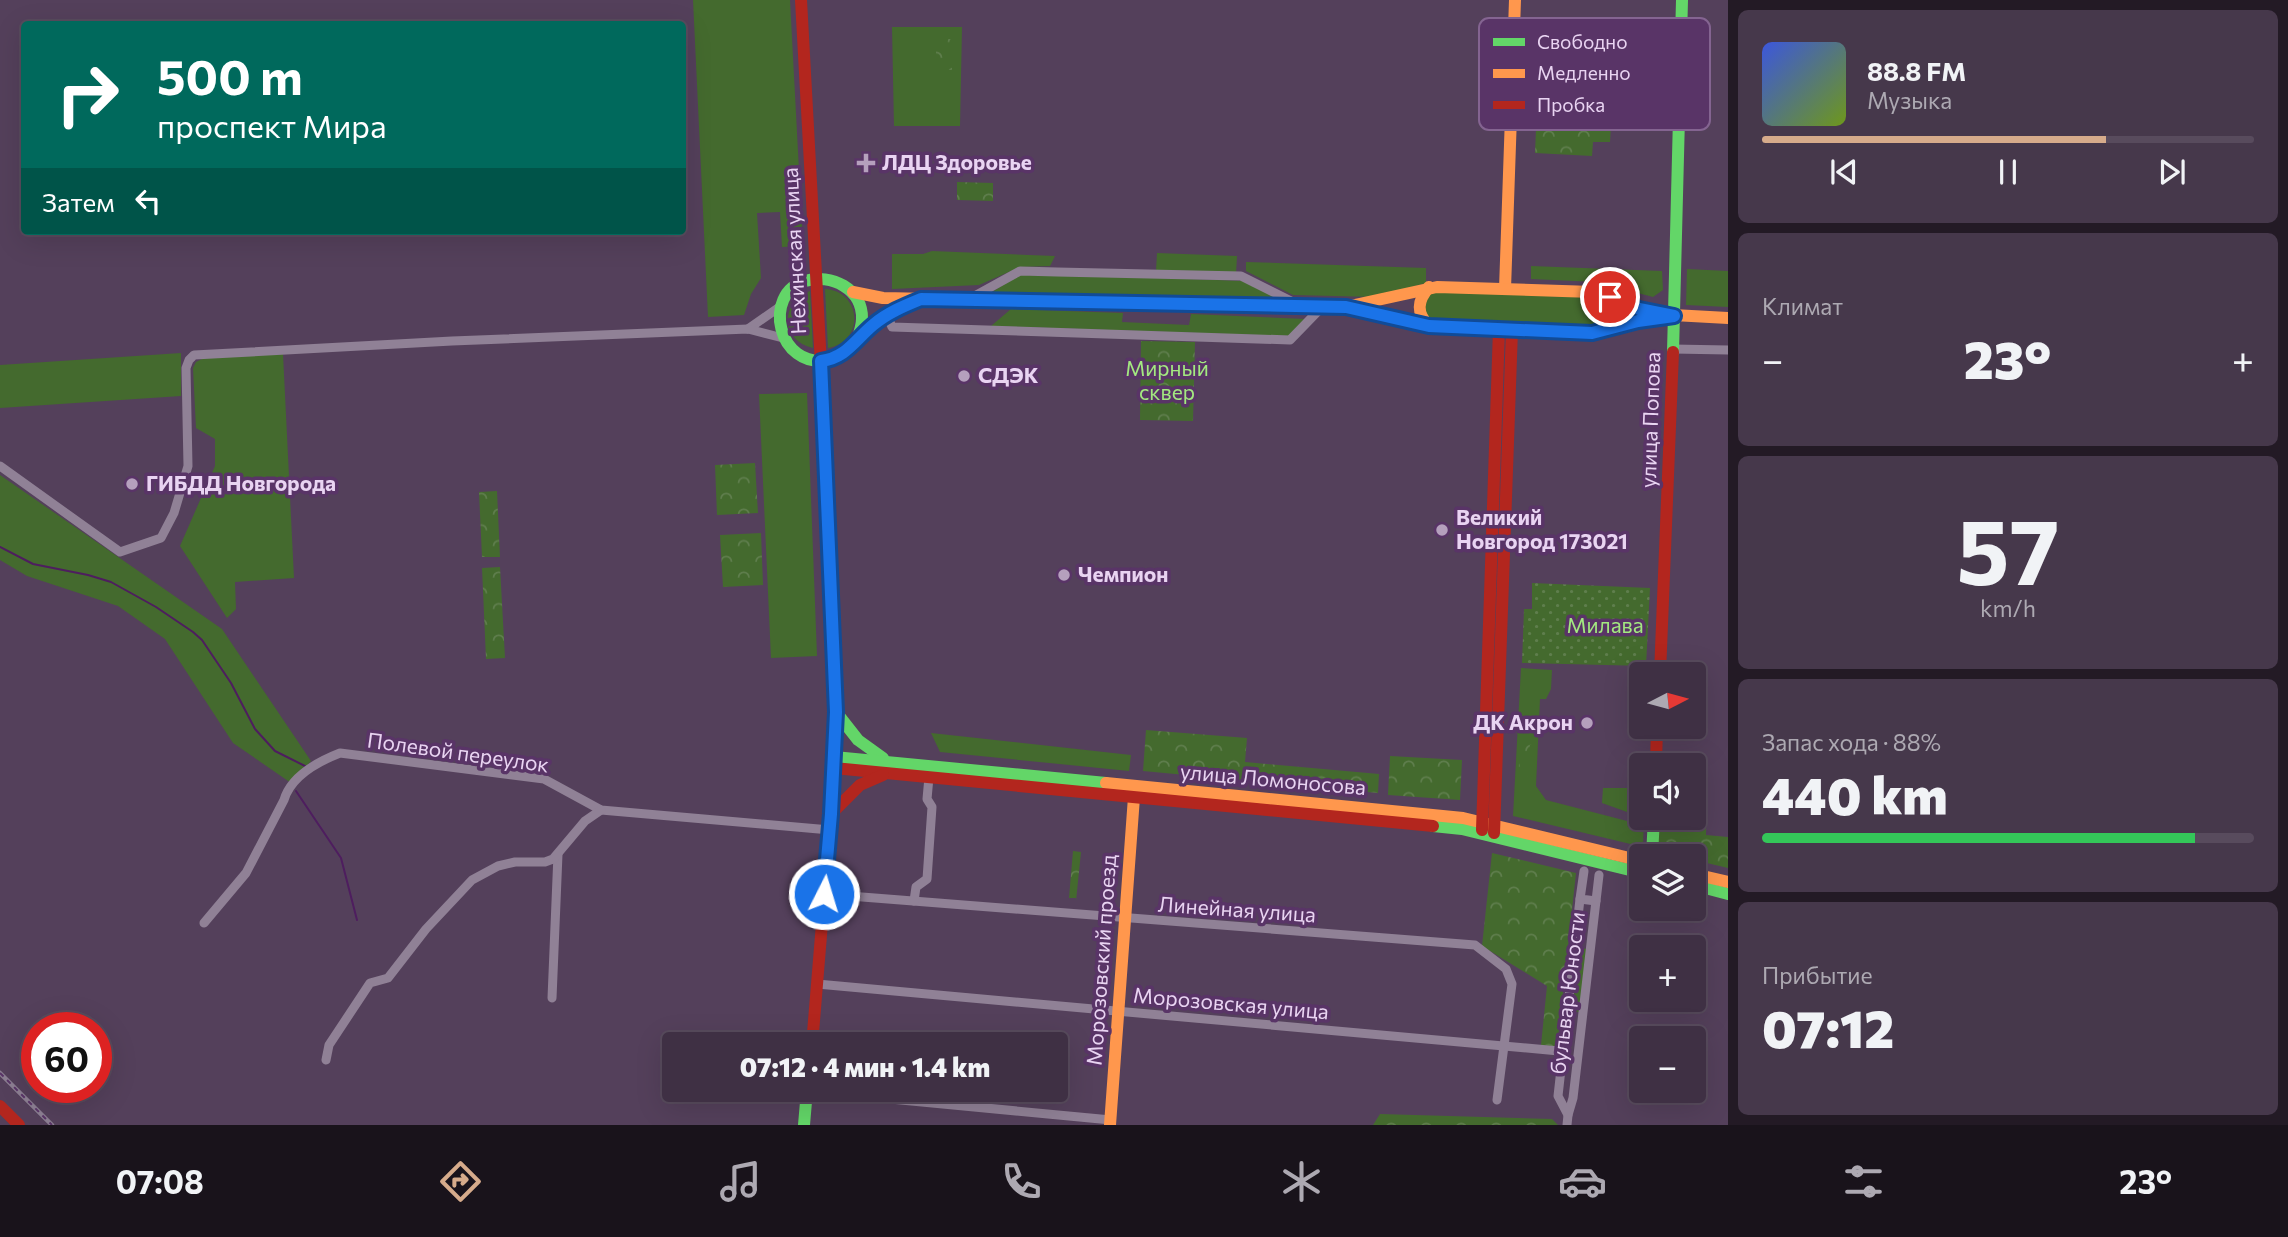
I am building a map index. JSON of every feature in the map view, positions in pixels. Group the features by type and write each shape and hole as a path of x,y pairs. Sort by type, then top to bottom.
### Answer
{"main road":[{"name":"Нехинская улица","path":"801,0 821,361 836,712 830,830 812,1032"},
{"path":"1514,18 1515,0"},
{"name":"улица Попова","path":"1682,0 1682,18"},
{"path":"1505,289 1511,130"},
{"name":"улица Попова","path":"1660,662 1679,130"},
{"path":"853,292 862,315 860,332 852,347 838,357 821,361 799,355 788,345 783,338 779,317 781,306 794,287 808,279 816,278 836,280 853,292 883,298 1346,307 1429,326 1505,330 1598,332 1646,319 1674,316 1728,318"},
{"path":"1429,287 1418,306 1420,316 1429,326"},
{"path":"1346,307 1429,287 1505,289 1598,293 1639,309 1674,316"},
{"path":"1598,293 1605,301 1609,315 1605,326 1598,332"},
{"path":"857,340 921,299"},
{"path":"1488,829 1505,330"},
{"name":"улица Ломоносова","path":"836,712 868,750 898,768 929,777 1016,780 1134,797 1346,811 1421,813 1629,858"},
{"name":"улица Ломоносова","path":"834,762 1346,811"},
{"name":"улица Ломоносова","path":"831,814 859,785 898,768"},
{"name":"Морозовский проезд","path":"1111,1123 1123,919 1134,797"},
{"name":"улица Ломоносова","path":"1488,829 1629,869"},
{"path":"1706,877 1728,882"},
{"path":"1706,888 1728,894"},
{"path":"804,1125 806,1102"},
{"path":"0,1106 19,1125"}],"street":[{"path":"970,299 1020,271 1241,276 1301,306"},
{"path":"748,329 781,306"},
{"path":"890,321 1290,340 1322,307"},
{"path":"0,466 120,552 161,538 174,513 188,466 186,368 194,355 748,329 783,338"},
{"path":"1673,349 1728,350"},
{"name":"Полевой переулок","path":"204,923 246,873 284,800 288,787 319,761 340,753 544,779 601,810 830,830"},
{"path":"914,901 916,887 926,879 932,807 927,799 929,777"},
{"path":"326,1060 328,1045 370,984 388,978 426,929 472,880 498,866 515,862 545,862 558,854 585,821 601,810"},
{"path":"552,998 558,854"},
{"path":"1568,1120 1558,1096 1584,871"},
{"name":"бульвар Юности","path":"1568,1120 1573,1098 1599,875"},
{"name":"Линейная улица","path":"824,894 1475,945 1506,969 1512,984 1497,1100"},
{"path":"1580,899 1596,901"},
{"name":"Морозовская улица","path":"817,984 1559,1051"},
{"path":"912,1102 1111,1123"}],"green space":[{"path":"693,0 790,0 803,246 782,247 780,212 757,213 761,278 751,294 744,315 708,317"},
{"path":"892,27 962,27 960,126 894,126"},
{"path":"936,39 952,39 952,70 936,69"},
{"path":"1536,130 1611,130 1610,142 1593,142 1592,156 1535,153"},
{"path":"957,182 993,183 993,201 957,200"},
{"path":"932,251 1055,256 1050,266 1020,267 979,285 892,289 892,254 923,254"},
{"path":"1157,253 1237,256 1236,274 1156,271"},
{"path":"1246,262 1426,268 1426,283 1375,297 1293,295 1246,271"},
{"path":"1531,266 1662,271 1663,290 1653,297 1596,282 1531,279"},
{"path":"1687,269 1728,271 1728,307 1686,305"},
{"path":"1023,273 1244,281 1282,299 987,295"},
{"path":"825,289 846,298 854,317 849,336 840,344 828,348"},
{"path":"810,291 813,348 794,338 788,321 793,304 800,296"},
{"path":"1430,291 1597,298 1603,318 1595,328 1428,320 1422,301"},
{"path":"1011,309 1123,313 1122,322 1189,325 1191,314 1306,319 1289,336 991,326"},
{"name":"Мирный сквер","path":"1141,341 1195,342 1193,421 1140,420"},
{"path":"181,353 181,396 0,408 0,365"},
{"path":"283,354 294,578 235,582 236,609 227,618 180,546 215,466 215,439 196,428 193,368 196,362 204,358"},
{"path":"807,393 817,656 771,658 759,394"},
{"path":"755,463 758,513 717,515 715,465"},
{"path":"0,475 222,629 311,761 291,783 233,743 165,639 118,606 27,576 0,560"},
{"path":"497,491 500,557 482,557 479,492"},
{"path":"761,533 763,585 723,587 720,535"},
{"path":"500,567 505,658 486,659 482,568"},
{"name":"Милава","path":"1532,583 1650,588 1646,662 1629,662 1629,666 1522,663 1524,609 1532,609"},
{"path":"1521,668 1552,670 1551,689 1546,699 1540,699 1536,786 1546,800 1629,821 1629,830 1644,830 1643,844 1630,844 1513,816"},
{"path":"1521,726 1530,726 1530,733 1536,734 1536,741 1530,745 1528,762 1535,761 1535,772 1518,782"},
{"path":"1146,730 1247,738 1245,762 1379,774 1378,793 1143,771"},
{"path":"931,733 1131,755 1129,771 940,752"},
{"path":"1390,756 1462,760 1460,800 1388,795"},
{"path":"1707,772 1706,835 1728,837 1728,868 1706,863 1706,844 1657,844 1658,830 1706,830"},
{"path":"1603,788 1628,788 1627,812 1602,803"},
{"path":"1073,851 1081,852 1076,901 1076,898 1069,898"},
{"path":"1492,853 1576,873 1557,1047 1541,1045 1547,986 1482,946"},
{"path":"1578,948 1588,949 1580,1012 1570,1011"},
{"path":"1380,1114 1552,1119 1558,1125 1373,1125"}],"waterway":[{"path":"0,547 33,564 111,582 193,632 202,640 231,683 255,729 275,751 305,766"},
{"path":"296,791 341,858 357,920"}],"railway":[{"path":"0,1073 52,1125"}],"traffic: fast":[{"path":"1682,0 1682,18"},
{"path":"1673,352 1679,130"},
{"path":"857,340 862,322 861,308 857,299 844,286 825,279 805,281 792,288 783,300 781,329 787,343 797,354 811,360 836,358 854,345 880,320 917,301"},
{"path":"1598,294 1607,309 1607,318 1598,333"},
{"path":"1133,303 1346,307 1429,326 1559,332"},
{"path":"826,456 835,730"},
{"path":"836,712 858,740 883,758"},
{"path":"834,757 1106,783"},
{"path":"1433,826 1462,829 1629,870"},
{"path":"1653,830 1653,844"},
{"path":"1706,888 1728,894"},
{"path":"804,1125 806,1102"}],"traffic: slow":[{"path":"1514,18 1515,0"},
{"path":"1505,289 1511,130"},
{"path":"1429,287 1420,302 1420,312 1429,326"},
{"path":"1350,306 1437,287 1593,292 1655,314 1728,318"},
{"path":"853,292 883,298 1133,303"},
{"path":"1106,783 1463,818 1629,858"},
{"path":"1110,1125 1134,797"},
{"path":"1706,877 1728,882"}],"traffic: jam":[{"path":"801,0 826,456"},
{"path":"1559,332 1592,333 1638,321 1673,316"},
{"path":"1482,830 1499,329"},
{"path":"1494,833 1512,330"},
{"path":"1660,662 1673,352"},
{"path":"813,1032 835,730"},
{"path":"1656,753 1657,739"},
{"path":"834,768 1433,826"},
{"path":"831,814 860,785 883,775"},
{"path":"0,1106 19,1125"}],"place":[{"name":"ЛДЦ Здоровье","path":"866,163"},
{"name":"СДЭК","path":"964,376"},
{"name":"ГИБДД Новгорода","path":"132,484"},
{"name":"Великий Новгород 173021","path":"1442,530"},
{"name":"Чемпион","path":"1064,575"},
{"name":"ДК Акрон","path":"1587,723"}],"route":[{"path":"824,894 836,712 821,361 845,353 887,315 921,299 1346,307 1429,326 1592,333 1654,317 1674,316 1655,314 1610,297"}]}
